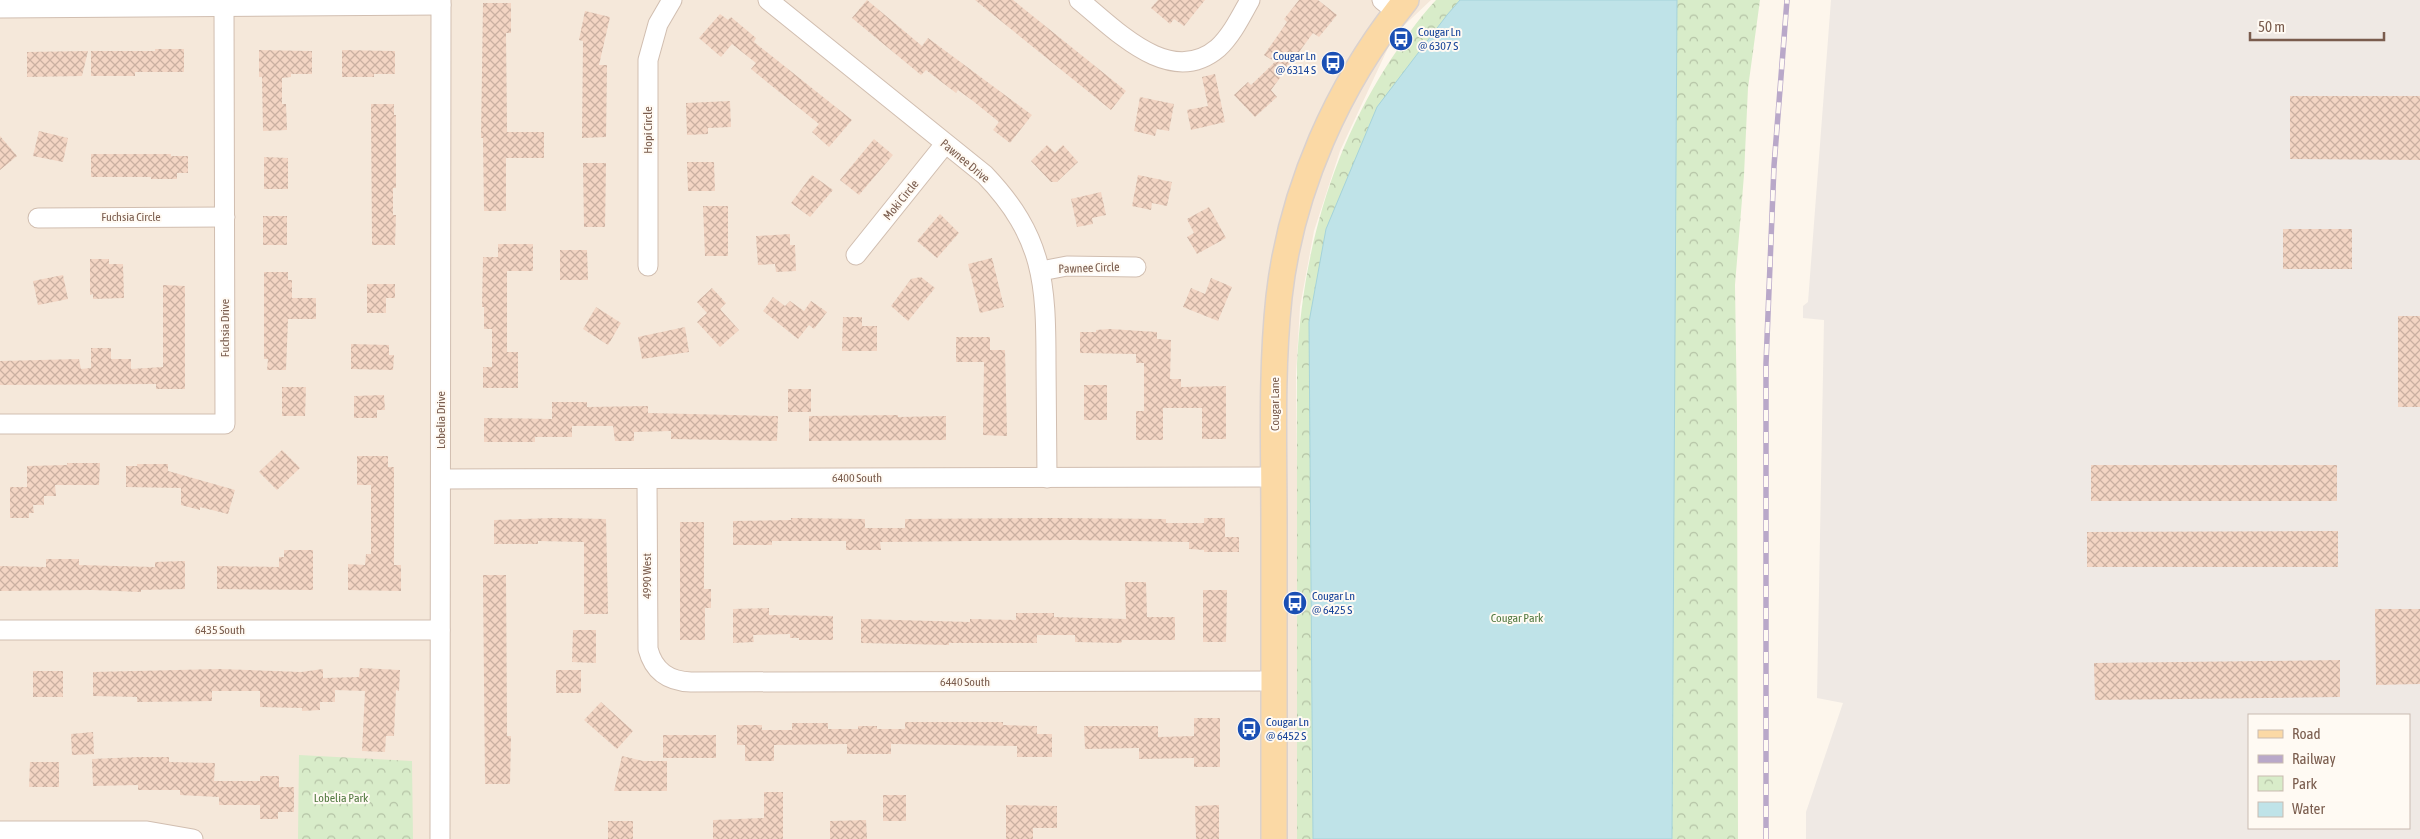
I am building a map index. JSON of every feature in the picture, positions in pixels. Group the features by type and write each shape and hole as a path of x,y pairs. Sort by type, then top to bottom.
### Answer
{"main road":[{"name":"Cougar Lane","path":"1274,839 1276,325 1282,273 1290,232 1310,168 1335,111 1395,4"}],"street":[{"name":"Hopi Circle","path":"648,266 648,60 658,24 672,0"},
{"name":"Pawnee Drive","path":"768,0 985,176 1010,203 1029,236 1041,271 1046,309 1047,478"},
{"path":"1079,0 1140,48 1154,57 1170,62 1184,62 1198,58 1219,47 1250,0"},
{"path":"0,8 441,2"},
{"name":"Lobelia Drive","path":"440,839 441,2"},
{"name":"Fuchsia Drive","path":"0,424 225,424 224,6"},
{"name":"Moki Circle","path":"856,255 945,144"},
{"name":"Fuchsia Circle","path":"38,218 225,217"},
{"name":"Pawnee Circle","path":"1041,271 1067,266 1136,267"},
{"name":"6400 South","path":"441,479 1274,477"},
{"name":"4990 West","path":"647,479 647,641 650,657 658,672"},
{"name":"6435 South","path":"0,630 440,630"},
{"name":"6440 South","path":"658,672 673,680 691,682 1274,681"},
{"path":"0,831 103,835 147,831 193,839"}],"shaded area":[{"path":"0,0 1431,0 1394,35 1340,151 1314,231 1300,307 1296,374 1301,839 0,839"},
{"path":"1831,0 2420,0 2420,839 1806,839 1806,812 1843,703 1817,698 1824,320 1803,318 1803,306 1808,302"}],"green space":[{"name":"Cougar Park","path":"1436,0 1760,0 1748,88 1744,175 1735,285 1738,839 1297,839 1297,364 1305,286 1312,247 1322,210 1349,136 1366,101 1386,67 1403,41"},
{"name":"Lobelia Park","path":"299,755 412,761 413,839 298,839"}],"water":[{"name":"Cougar Park","path":"1460,0 1677,0 1672,839 1313,839 1309,322 1326,229 1377,107"}],"building":[{"path":"867,0 922,46 928,38 1032,115 1010,143 993,130 999,122 973,101 958,90 956,93 926,70 921,75 852,18"},
{"path":"975,0 1013,0 1126,91 1111,110"},
{"path":"1158,0 1205,0 1184,26 1174,19 1170,24 1151,8"},
{"path":"1299,0 1318,0 1337,15 1319,37 1313,33 1271,90 1277,97 1255,117 1234,95 1248,82 1251,85 1275,62 1264,55 1287,22 1284,19"},
{"path":"483,3 511,3 511,33 506,33 507,132 544,132 544,158 506,158 506,211 484,211 483,138 481,138"},
{"path":"585,11 610,17 599,65 607,65 606,137 582,138 583,41 579,40"},
{"path":"720,14 728,20 731,17 756,38 754,42 852,120 829,147 812,132 819,124 751,69 756,63 732,44 721,57 699,38"},
{"path":"155,49 184,49 184,72 135,72 135,76 91,76 91,51 155,51"},
{"path":"259,50 312,51 312,74 291,74 291,77 282,78 282,104 286,104 287,130 263,131 262,77 259,77"},
{"path":"342,50 395,51 395,74 374,74 374,77 342,77"},
{"path":"88,51 82,76 27,77 27,52"},
{"path":"1215,74 1225,122 1191,130 1187,110 1208,106 1202,77"},
{"path":"2290,96 2420,96 2420,160 2290,159"},
{"path":"1140,97 1174,104 1169,131 1157,129 1155,136 1134,131"},
{"path":"730,101 731,127 708,128 708,134 687,135 686,103"},
{"path":"371,104 394,104 394,115 396,115 396,188 393,188 393,215 396,215 395,245 372,245"},
{"path":"39,131 68,138 63,162 33,156"},
{"path":"0,136 17,156 0,170"},
{"path":"874,139 893,155 859,195 840,180"},
{"path":"1047,145 1055,153 1063,145 1078,162 1057,182 1051,182 1031,161"},
{"path":"91,154 171,154 171,156 188,156 188,173 177,173 177,179 91,177"},
{"path":"264,157 288,158 288,189 264,189"},
{"path":"687,162 714,162 715,191 688,191"},
{"path":"583,163 606,163 605,227 584,227"},
{"path":"812,175 833,190 810,217 791,203"},
{"path":"1138,175 1172,182 1167,206 1152,203 1151,210 1132,206"},
{"path":"1101,192 1106,215 1092,218 1093,224 1077,227 1071,199"},
{"path":"703,206 728,206 728,256 705,256"},
{"path":"1209,207 1226,238 1197,254 1187,237 1194,233 1187,219"},
{"path":"940,214 959,233 937,258 917,241"},
{"path":"263,216 287,216 287,245 263,245"},
{"path":"2283,229 2352,229 2352,269 2283,269"},
{"path":"790,234 790,245 795,245 796,271 776,272 775,264 758,265 756,236"},
{"path":"498,244 533,244 533,271 507,271 507,352 518,352 518,388 483,388 483,367 492,367 492,329 484,329 484,307 482,307 483,257 498,257"},
{"path":"560,250 587,250 588,280 560,280"},
{"path":"992,258 1004,307 980,313 968,264"},
{"path":"90,259 109,259 109,264 123,264 124,298 93,299 93,294 90,295"},
{"path":"264,272 288,272 288,280 292,280 292,298 316,298 316,319 288,319 286,370 267,370 268,359 264,359"},
{"path":"63,275 68,299 38,305 33,281"},
{"path":"921,277 935,288 908,321 891,306 911,279"},
{"path":"1211,278 1232,287 1218,321 1183,307 1191,288 1205,294"},
{"path":"367,284 395,284 395,298 386,298 386,313 367,313"},
{"path":"163,285 185,286 185,389 156,389 156,384 0,385 0,361 79,359 81,369 91,368 91,348 111,348 111,359 131,359 131,369 163,367"},
{"path":"712,288 726,303 720,309 739,330 720,347 697,322 707,313 697,302"},
{"path":"773,297 785,306 790,301 804,311 811,301 827,312 814,329 809,325 798,339 763,311"},
{"path":"596,307 621,323 608,345 583,329"},
{"path":"2398,316 2420,316 2420,407 2398,407"},
{"path":"843,317 862,317 862,326 877,326 877,351 842,351"},
{"path":"685,327 689,352 642,359 638,337"},
{"path":"1096,330 1157,332 1157,339 1171,340 1170,379 1181,379 1181,387 1226,386 1226,439 1202,439 1202,408 1163,408 1163,440 1136,440 1136,411 1144,411 1144,363 1136,363 1136,354 1080,353 1080,332 1096,332"},
{"path":"956,337 990,337 990,350 1005,350 1007,436 983,435 984,362 956,362"},
{"path":"351,344 389,345 389,355 394,355 393,370 351,369"},
{"path":"1084,385 1107,385 1107,420 1084,420"},
{"path":"282,387 306,387 305,416 282,416"},
{"path":"788,389 811,389 811,412 788,412"},
{"path":"384,395 385,410 377,410 377,418 354,418 354,396"},
{"path":"552,402 587,402 587,407 648,406 648,413 778,416 777,441 671,439 671,431 634,432 634,441 615,441 613,426 572,426 572,437 535,437 535,442 484,442 484,418 552,419"},
{"path":"898,415 898,417 946,416 946,440 809,441 809,416"},
{"path":"282,450 300,468 277,490 259,472"},
{"path":"357,456 388,456 388,467 394,467 394,565 401,565 401,591 348,590 348,564 365,565 366,554 371,554 371,485 357,485"},
{"path":"67,463 100,463 99,485 55,485 56,496 44,496 44,505 33,505 34,513 29,513 29,518 10,518 10,487 27,487 27,466 67,465"},
{"path":"137,464 168,464 168,471 235,490 228,514 200,507 200,510 181,505 181,488 126,487 126,466 137,466"},
{"path":"2091,465 2337,465 2337,501 2091,501"},
{"path":"791,518 865,519 865,528 905,528 905,519 1166,519 1166,523 1204,523 1204,518 1225,518 1225,537 1239,537 1239,552 1204,552 1204,550 1189,549 1189,542 1073,540 880,542 881,550 846,550 846,541 772,541 772,545 733,545 733,521 791,520"},
{"path":"606,519 608,614 584,614 584,542 538,541 538,544 494,544 494,520"},
{"path":"680,522 704,522 704,589 711,589 711,608 705,608 705,640 680,640"},
{"path":"2338,531 2338,567 2087,567 2087,532"},
{"path":"284,550 313,550 313,590 217,589 217,566 279,567 279,557 284,557"},
{"path":"46,559 79,559 79,565 155,567 155,562 185,561 185,589 141,590 141,592 92,590 0,591 0,566 46,567"},
{"path":"483,575 506,575 507,736 511,736 510,784 485,784"},
{"path":"1125,582 1146,582 1147,617 1175,617 1175,640 1122,640 1121,643 1075,642 1075,635 1037,635 1037,643 949,643 949,645 861,643 861,619 970,622 970,619 1016,620 1016,613 1054,613 1054,617 1126,619"},
{"path":"1203,590 1227,590 1226,642 1203,642"},
{"path":"769,608 769,615 833,616 833,640 799,640 799,638 790,638 790,634 753,635 754,642 733,643 733,609"},
{"path":"2375,609 2420,609 2420,684 2376,685"},
{"path":"573,630 596,630 596,663 572,662"},
{"path":"2340,660 2340,697 2095,700 2094,663"},
{"path":"360,668 400,670 399,691 396,690 394,736 386,736 385,752 362,751 365,691 335,690 335,702 320,702 320,710 302,711 302,708 260,707 260,691 212,691 212,701 137,702 137,697 93,696 93,672 219,669 301,672 323,669 323,678 359,677"},
{"path":"556,670 581,670 581,693 556,693"},
{"path":"33,671 63,671 63,697 33,697"},
{"path":"601,702 633,731 617,749 584,720"},
{"path":"1194,718 1220,718 1220,767 1194,767 1194,758 1139,759 1139,748 1085,749 1084,726 1158,726 1158,737 1194,736"},
{"path":"905,722 1003,722 1003,725 1037,726 1037,734 1052,734 1052,757 1017,757 1017,746 891,744 891,754 847,754 847,744 774,745 774,761 745,761 745,745 737,745 737,725 762,725 762,730 792,730 792,723 828,723 828,729 858,729 858,726 877,726 877,729 905,729"},
{"path":"93,732 94,754 72,755 71,734"},
{"path":"663,735 716,735 716,758 663,758"},
{"path":"622,756 643,761 667,761 667,791 614,791"},
{"path":"169,757 169,762 215,763 214,781 260,781 260,776 279,776 279,787 294,787 294,812 278,812 278,819 260,819 260,805 219,805 219,797 180,795 180,790 138,790 138,785 93,786 92,759"},
{"path":"30,762 59,762 59,787 29,787"},
{"path":"764,792 783,792 783,839 713,839 713,820 764,818"},
{"path":"883,795 906,795 906,821 883,821"},
{"path":"1006,805 1057,806 1057,828 1033,828 1033,839 1006,839"},
{"path":"1219,805 1219,839 1196,839 1195,806"},
{"path":"866,820 867,839 830,839 830,821"},
{"path":"608,821 633,821 633,839 608,839"}],"railway":[{"path":"1766,839 1766,364 1774,166 1787,0"}],"place":[{"name":"Cougar Ln @ 6307 S","path":"1401,39"},
{"name":"Cougar Ln @ 6314 S","path":"1333,63"},
{"name":"Cougar Ln @ 6425 S","path":"1295,603"},
{"name":"Cougar Ln @ 6452 S","path":"1249,729"}]}
